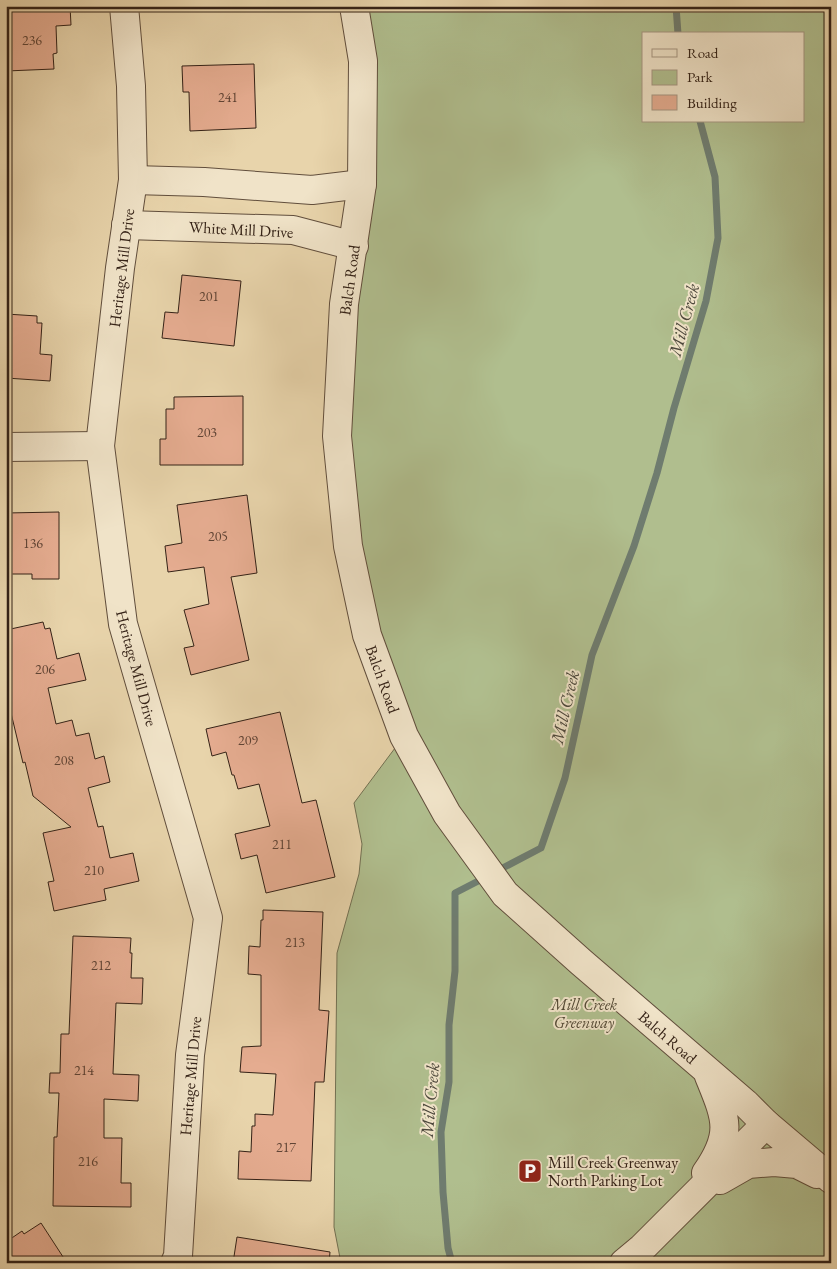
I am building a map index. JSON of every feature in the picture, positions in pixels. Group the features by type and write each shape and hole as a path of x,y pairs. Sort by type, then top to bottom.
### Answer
{"street":[{"name":"Heritage Mill Drive","path":"124,6 131,86 133,180 100,446 123,624 208,918 190,1055 178,1256 175,1263"},
{"name":"Balch Road","path":"354,6 363,61 362,184 344,304 337,436 348,546 367,635 404,736 447,814 505,894 831,1180"},
{"path":"133,180 204,182 312,190 362,184"},
{"name":"White Mill Drive","path":"126,225 293,230 354,246"},
{"path":"6,447 100,446"},
{"path":"687,1201 718,1156 726,1131 722,1107 706,1070"},
{"path":"624,1263 642,1248 766,1124"},
{"path":"687,1201 748,1164 797,1164 831,1180"}],"green space":[{"name":"Mill Creek Greenway","path":"354,6 831,6 831,1263 341,1263 334,1227 337,953 359,874 362,844 354,803 404,736 348,546 344,304"}],"building":[{"path":"6,6 70,6 71,25 56,26 57,53 53,54 54,69 6,71"},
{"path":"254,64 256,128 190,131 189,92 183,92 182,66"},
{"path":"182,275 241,281 234,346 162,338 165,312 178,313"},
{"path":"6,314 37,316 37,323 42,323 40,354 52,355 50,381 6,378"},
{"path":"243,396 243,465 160,465 160,439 166,439 166,409 174,409 174,397"},
{"path":"247,495 257,573 231,577 249,660 191,675 184,648 194,646 184,610 209,604 204,567 168,572 165,546 182,543 177,505"},
{"path":"59,512 59,579 32,579 32,574 6,574 6,513"},
{"path":"43,622 45,629 50,628 57,659 79,653 86,680 48,688 56,724 72,720 76,736 89,733 95,759 104,756 110,782 88,788 98,827 103,826 110,858 133,853 139,881 104,889 106,900 54,911 48,882 54,881 43,833 71,827 33,796 11,713 6,714 6,630"},
{"path":"280,712 302,803 316,800 335,877 266,893 257,855 241,859 235,834 270,826 259,784 238,789 226,752 212,756 206,729"},
{"path":"263,910 323,912 319,1010 329,1011 324,1082 315,1082 311,1181 238,1179 239,1151 251,1152 252,1126 255,1126 255,1114 273,1115 276,1074 240,1072 242,1047 261,1046 261,975 248,974 249,946 260,947"},
{"path":"73,936 131,938 131,978 143,978 142,1004 116,1003 113,1074 139,1075 138,1101 104,1099 104,1138 122,1138 121,1183 131,1183 131,1207 53,1206 54,1137 57,1137 59,1093 49,1093 50,1073 60,1073 61,1034 69,1034"},
{"path":"41,1223 67,1263 6,1263 6,1242 22,1231 24,1234"},
{"path":"237,1237 330,1252 329,1263 233,1263"}],"waterway":[{"name":"Mill Creek","path":"676,6 678,32"},
{"name":"Mill Creek","path":"495,872 541,848 565,778 592,655 634,546 706,301 718,238 715,177 700,122"},
{"name":"Mill Creek","path":"452,1263 448,1248 443,1192 441,1132 449,1082 449,1025 455,971 455,893 486,877"}],"place":[{"name":"Mill Creek Greenway North Parking Lot","path":"530,1171"}]}
